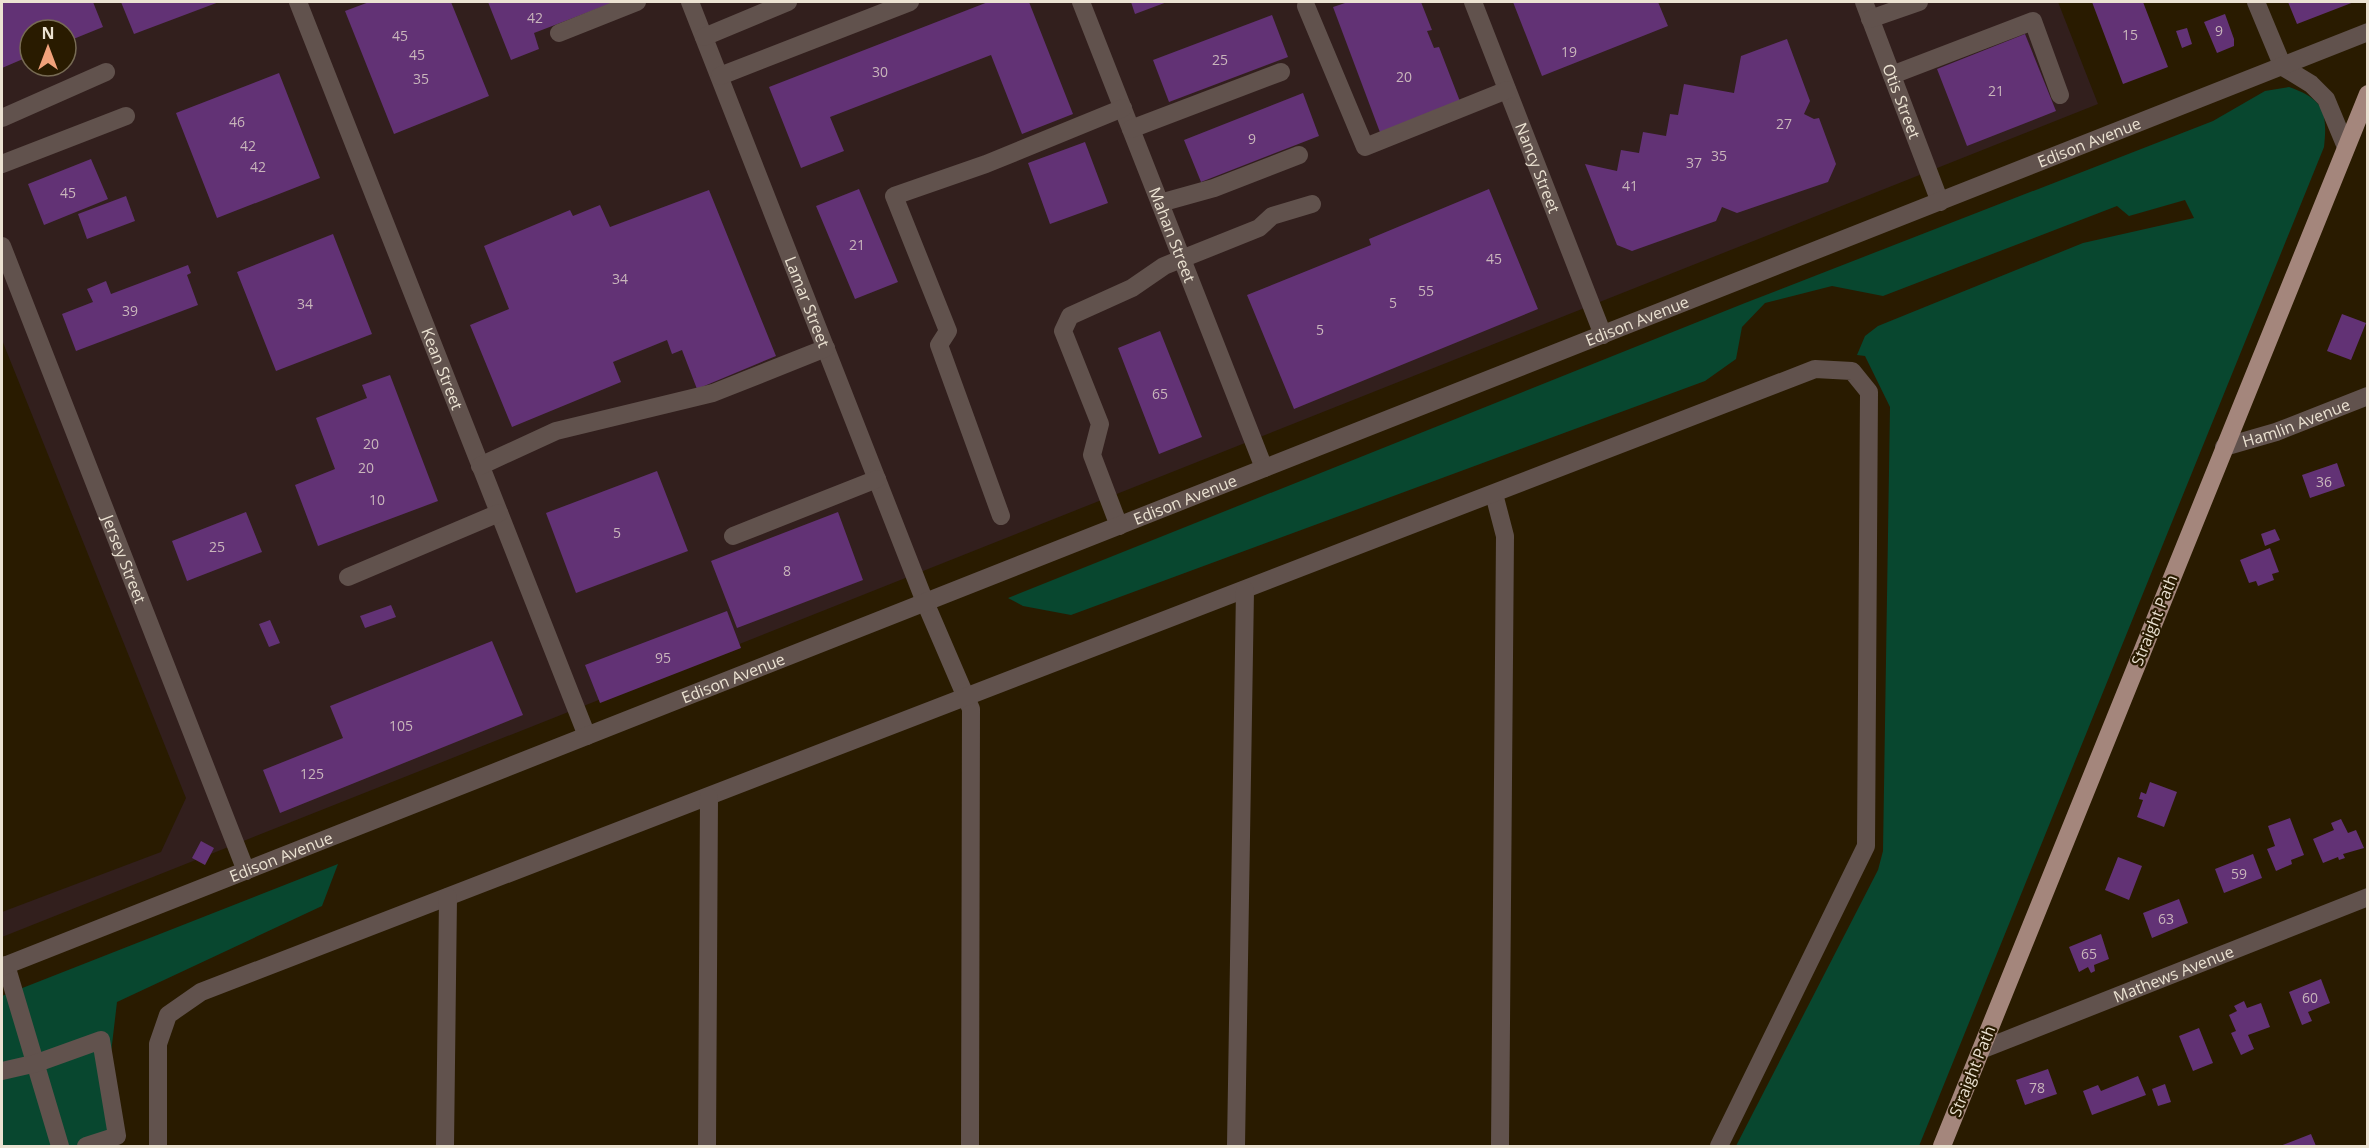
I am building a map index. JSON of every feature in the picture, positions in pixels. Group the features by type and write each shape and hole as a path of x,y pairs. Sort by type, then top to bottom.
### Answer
{"main road":[{"name":"Straight Path","path":"1942,1146 2367,94"}],"street":[{"name":"Kean Street","path":"298,2 587,736"},
{"path":"559,33 637,2"},
{"name":"Lamar Street","path":"690,2 877,479 971,709 970,1146"},
{"path":"704,37 750,9 788,2"},
{"path":"720,76 910,2"},
{"name":"Mahan Street","path":"1081,2 1264,468"},
{"name":"Nancy Street","path":"1473,2 1603,335"},
{"name":"Otis Street","path":"1863,2 1940,202"},
{"path":"1870,19 1919,2"},
{"path":"2256,2 2283,67 2312,84 2326,99 2346,147"},
{"path":"1309,3 1365,147 1507,90"},
{"path":"1892,75 2033,21 2060,95"},
{"name":"Edison Avenue","path":"4,966 2367,32"},
{"path":"2,118 106,72"},
{"path":"1131,129 1281,72"},
{"path":"1001,516 939,345 948,330 894,196 986,164 1123,108"},
{"path":"2,164 126,116"},
{"path":"1160,203 1214,188 1299,156"},
{"path":"1119,526 1092,455 1100,424 1064,332 1070,316 1132,288 1164,266 1259,228 1272,216 1312,204"},
{"name":"Jersey Street","path":"2,246 246,871"},
{"path":"480,466 556,431 713,393 826,348"},
{"path":"158,1146 158,1044 168,1014 201,992 1815,369 1852,371 1869,392 1866,846 1719,1146"},
{"name":"Hamlin Avenue","path":"2224,447 2276,432 2367,396"},
{"path":"733,536 877,479"},
{"path":"1494,494 1505,536 1500,1146"},
{"path":"348,576 499,513"},
{"path":"1236,1146 1245,590"},
{"path":"707,1146 709,797"},
{"path":"444,1146 448,897"},
{"name":"Mathews Avenue","path":"1981,1050 2367,897"},
{"path":"4,966 37,1063 60,1146"},
{"path":"2,1071 37,1063 101,1040 117,1136 87,1146"}],"shaded area":[{"path":"2,2 2058,2 2098,104 2,937 2,912 161,852 186,798 2,340"}],"green space":[{"path":"2289,87 2309,96 2321,108 2325,124 2324,147 1919,1146 1736,1146 1878,870 1883,851 1890,407 1865,356 1857,355 1865,336 1878,326 2083,243 2194,218 2185,200 2129,216 2117,206 1883,296 1832,286 1765,303 1742,327 1736,359 1705,381 1071,615 1023,606 1008,598 1745,303 2213,121 2265,91"},
{"path":"338,864 322,906 117,1002 111,1053 118,1146 2,1146 2,996"}],"building":[{"path":"2,2 93,2 103,27 78,37 78,18 18,18 18,61 2,68"},
{"path":"121,2 219,2 134,34"},
{"path":"369,2 451,2 489,96 394,134 345,11"},
{"path":"488,2 615,2 534,33 539,49 511,60"},
{"path":"988,2 1029,2 1073,114 1022,134 991,55 830,117 844,151 801,168 769,87"},
{"path":"1131,2 1167,2 1135,14"},
{"path":"1348,2 1421,2 1432,30 1427,31 1434,48 1439,47 1461,104 1381,135 1333,7"},
{"path":"1513,2 1658,2 1668,26 1542,76"},
{"path":"2092,2 2143,2 2168,67 2123,84"},
{"path":"2288,2 2354,2 2297,24"},
{"path":"2225,14 2234,39 2234,46 2217,53 2204,22"},
{"path":"1272,15 1288,57 1169,102 1153,60"},
{"path":"2187,28 2192,44 2182,48 2176,31"},
{"path":"2025,34 2056,111 1967,146 1937,69"},
{"path":"1787,39 1810,101 1804,114 1814,119 1819,118 1836,164 1828,182 1737,213 1722,207 1716,221 1632,251 1617,245 1585,164 1617,171 1621,150 1639,153 1643,132 1666,136 1670,114 1678,115 1684,84 1734,93 1741,56"},
{"path":"279,73 320,178 217,218 176,113"},
{"path":"1303,93 1319,136 1201,182 1184,140"},
{"path":"1085,142 1108,203 1050,224 1028,163"},
{"path":"91,159 108,199 44,225 28,184"},
{"path":"859,189 898,282 855,299 816,206"},
{"path":"1489,189 1538,309 1294,409 1247,295 1371,245 1369,239"},
{"path":"709,190 776,356 697,389 682,350 672,354 667,340 613,362 621,382 512,427 470,325 509,309 484,246 570,210 573,216 600,205 610,227"},
{"path":"126,196 135,221 87,239 78,214"},
{"path":"333,234 372,334 276,371 237,272"},
{"path":"188,265 191,273 187,275 198,305 76,351 62,314 93,302 87,289 106,281 111,294"},
{"path":"2342,314 2366,323 2351,360 2327,351"},
{"path":"1160,331 1202,437 1159,454 1118,348"},
{"path":"390,375 438,501 318,546 295,485 335,469 316,418 367,398 362,385"},
{"path":"2337,463 2345,486 2310,498 2302,475"},
{"path":"657,471 688,551 576,593 546,513"},
{"path":"246,512 262,552 187,581 172,541"},
{"path":"838,512 863,580 737,628 711,561"},
{"path":"2275,529 2280,540 2265,546 2261,534"},
{"path":"2270,548 2279,572 2272,574 2274,580 2258,586 2256,581 2249,583 2240,560"},
{"path":"391,605 396,617 365,628 360,616"},
{"path":"727,611 741,648 600,703 585,665"},
{"path":"270,620 280,643 269,647 259,624"},
{"path":"492,641 523,715 280,813 263,770 343,738 330,706"},
{"path":"2150,782 2177,792 2164,827 2137,817 2143,800 2139,799 2141,792 2146,794"},
{"path":"2290,818 2304,855 2291,860 2292,864 2276,871 2267,849 2275,846 2268,826"},
{"path":"2341,819 2348,833 2356,830 2364,848 2343,854 2345,858 2339,860 2338,857 2323,863 2313,839 2334,830 2331,823"},
{"path":"201,841 214,848 205,865 192,858"},
{"path":"2253,854 2262,878 2224,893 2215,869"},
{"path":"2118,857 2142,866 2129,900 2105,890"},
{"path":"2179,899 2188,923 2152,938 2143,913"},
{"path":"2101,934 2109,959 2094,965 2095,971 2091,973 2088,967 2079,972 2069,947"},
{"path":"2321,979 2330,1003 2308,1012 2312,1021 2302,1025 2289,992"},
{"path":"2244,1001 2247,1008 2261,1003 2270,1027 2248,1035 2254,1049 2241,1055 2231,1033 2236,1031 2229,1015 2237,1011 2234,1006"},
{"path":"2199,1028 2213,1063 2193,1071 2179,1036"},
{"path":"2048,1069 2057,1094 2025,1105 2016,1080"},
{"path":"2138,1076 2146,1095 2092,1115 2083,1091 2098,1085 2101,1091"},
{"path":"2165,1084 2171,1102 2158,1106 2152,1089"},
{"path":"2311,1134 2316,1146 2280,1146"}]}
